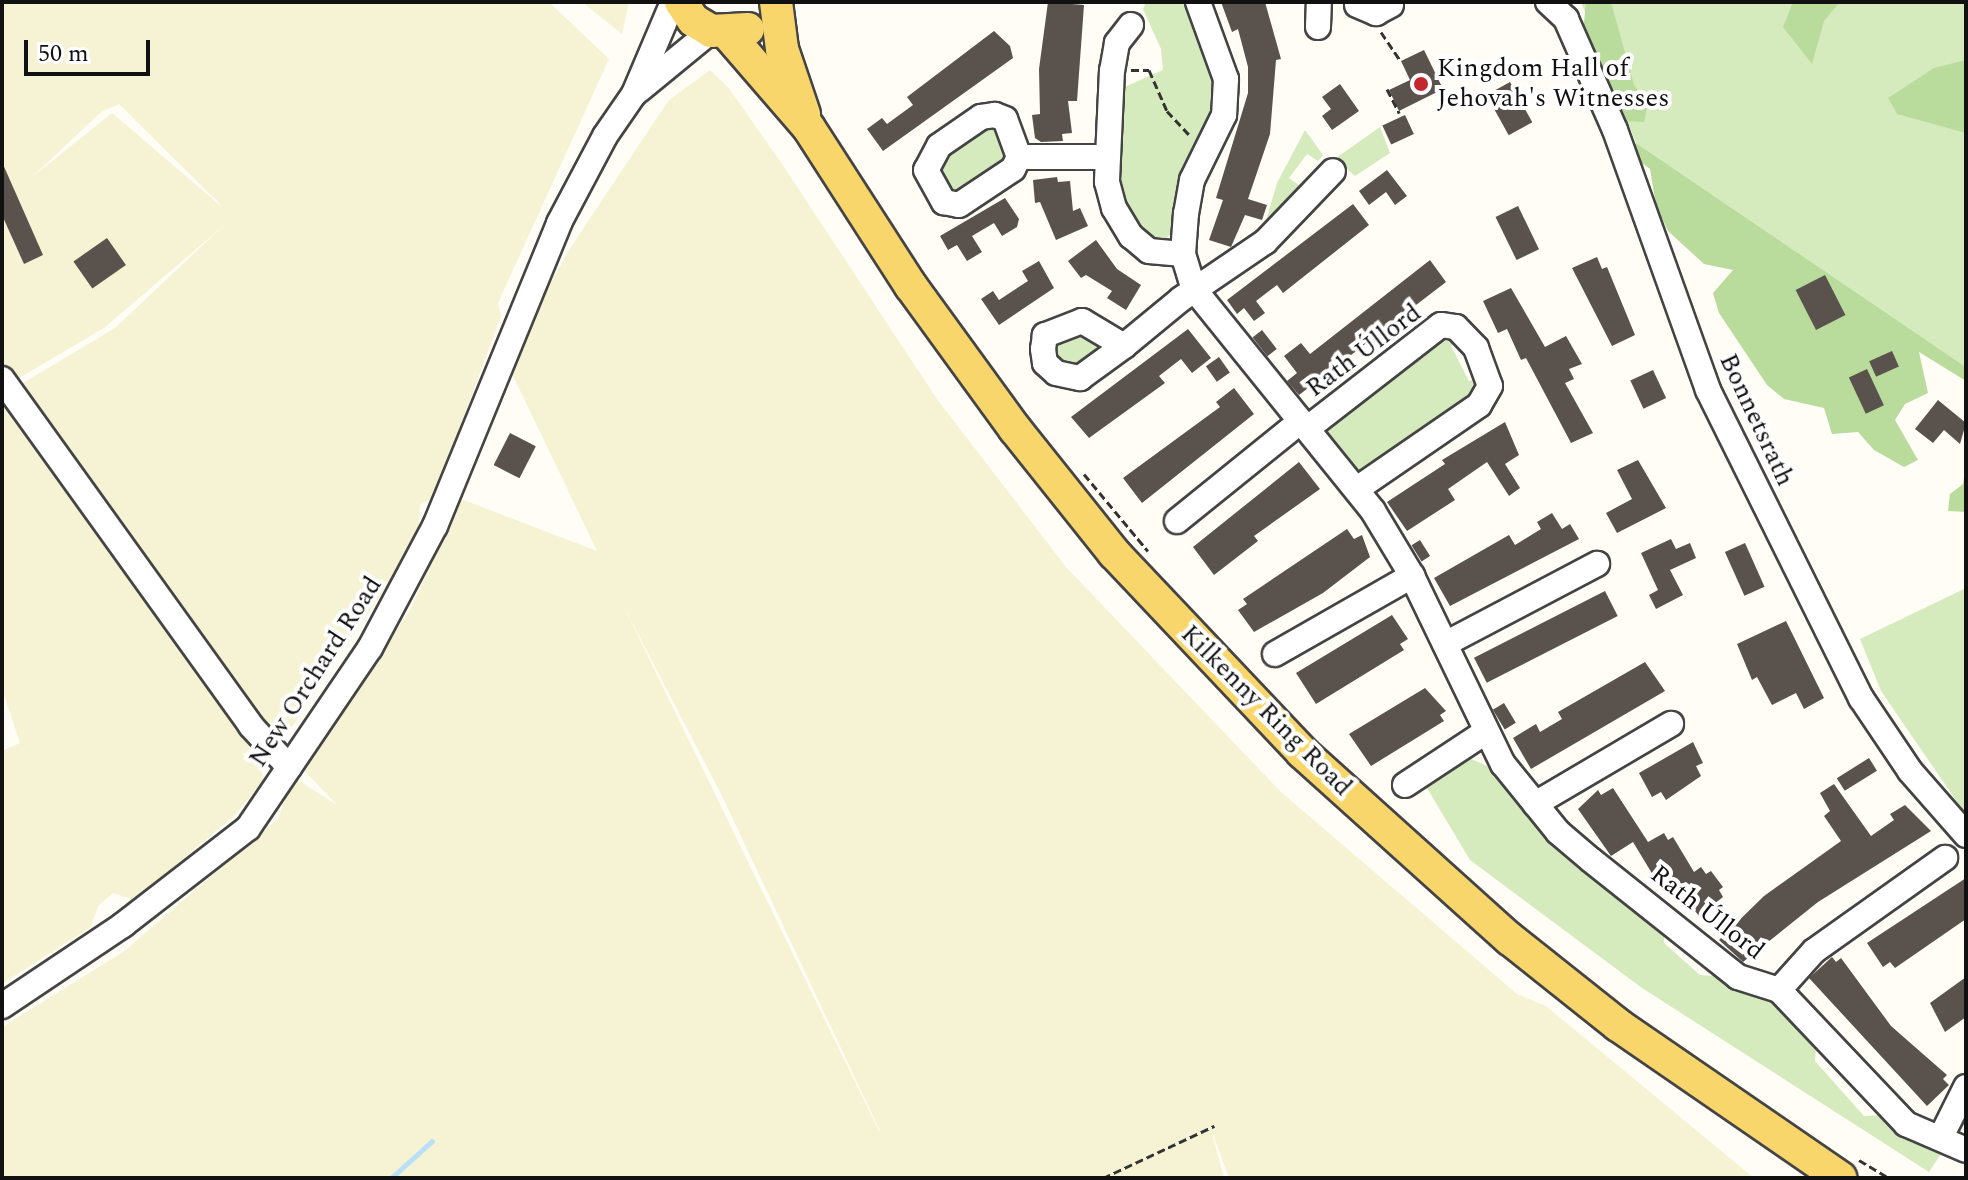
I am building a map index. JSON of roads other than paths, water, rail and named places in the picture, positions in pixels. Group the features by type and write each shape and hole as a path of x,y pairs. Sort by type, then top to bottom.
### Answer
{"main road":[{"name":"Kilkenny Ring Road","path":"681,2 693,20 719,32 809,128 911,286 1015,429 1114,553 1302,752 1510,939 1618,1025 1841,1178"},
{"name":"Kilkenny Ring Road","path":"775,2 782,49 809,128"},
{"path":"719,32 750,29 775,2"}],"street":[{"name":"New Orchard Road","path":"2,1006 123,925 248,828 289,767 400,599 559,223 634,94 673,2"},
{"name":"Rath Úllord","path":"1198,2 1226,79 1224,115 1192,180 1183,254 1194,289 1357,489 1412,576 1484,733 1558,832 1738,977 1779,990 1906,1124 1966,1150"},
{"path":"1318,27 1319,2"},
{"name":"Bonnetsrath","path":"1548,2 1566,19 1615,130 1708,390 1854,684 1910,771 1966,835"},
{"path":"1354,4 1376,13 1391,5"},
{"path":"1354,4 1369,31"},
{"path":"1131,25 1117,43 1112,70 1105,157 1114,208 1131,236 1149,251 1183,254"},
{"name":"New Orchard Road","path":"634,94 719,32"},
{"path":"1019,157 1105,157"},
{"path":"1124,346 1194,289 1265,242 1333,171"},
{"name":"Rath Úllord","path":"1177,521 1441,325 1456,327 1476,348 1490,386 1479,405 1357,489"},
{"path":"2,379 251,726 289,767"},
{"path":"1445,644 1597,564"},
{"path":"1275,654 1412,576"},
{"path":"1535,804 1671,724"},
{"path":"1405,785 1484,733"},
{"name":"Rath Úllord","path":"1779,990 1814,951 1945,858"},
{"path":"1941,1137 1966,1087"}],"waterway":[{"path":"391,1178 432,1141"}],"place":[{"name":"Kingdom Hall of Jehovah's Witnesses","path":"1421,84"}]}
